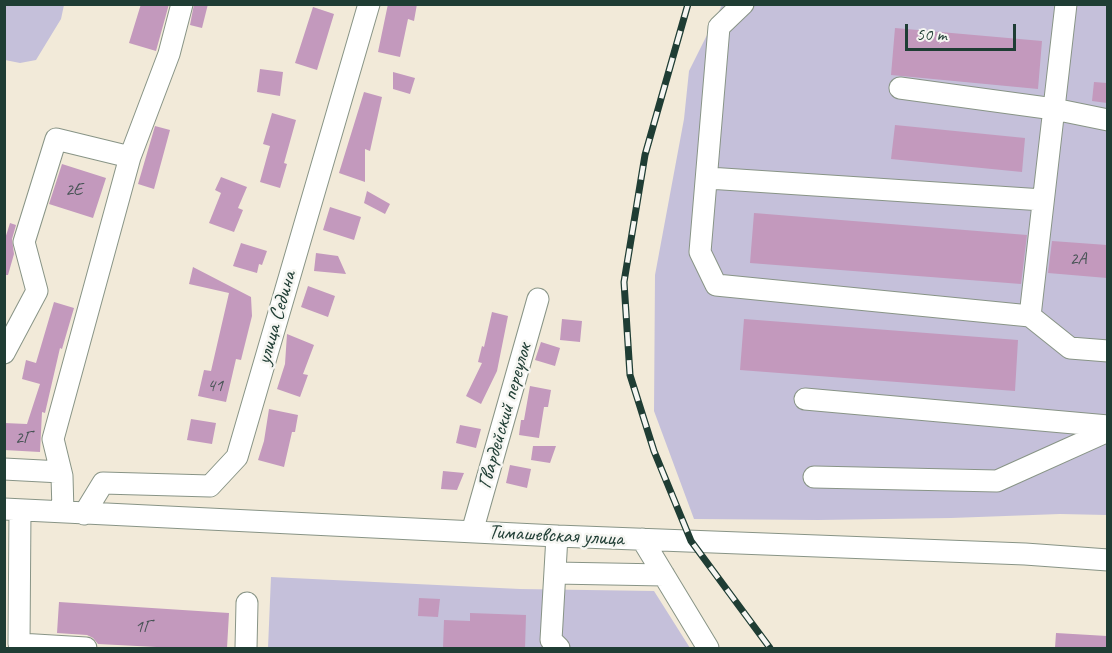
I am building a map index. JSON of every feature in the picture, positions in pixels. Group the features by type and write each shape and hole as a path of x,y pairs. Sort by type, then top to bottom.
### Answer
{"street":[{"path":"74,513 53,440 130,157 169,54 182,4"},
{"name":"улица Седина","path":"74,513 103,483 210,486 237,457 369,4"},
{"path":"743,4 719,27 700,252 716,285 1030,316 1070,348 1107,351"},
{"path":"1030,316 1066,4"},
{"path":"900,88 1054,109 1107,120"},
{"path":"4,353 37,291 24,242 57,139 130,157"},
{"path":"708,178 1043,200"},
{"name":"Гвардейский переулок","path":"472,532 538,299"},
{"path":"804,399 1107,426"},
{"path":"814,477 997,481 1107,431"},
{"path":"4,469 61,472"},
{"path":"12,509 19,646 86,648"},
{"name":"Тимашевская улица","path":"12,509 557,536 1025,554 1107,560"},
{"path":"557,536 551,640 559,648"},
{"path":"642,539 708,648"},
{"path":"555,573 664,575"},
{"path":"246,648 248,603"}],"shaded area":[{"path":"4,5 64,5 61,19 36,60 20,63 5,60"},
{"path":"722,5 1107,5 1107,515 1060,514 818,520 694,519 654,411 655,275 684,119 689,71"},
{"path":"271,577 520,589 654,591 690,648 268,648"}],"building":[{"path":"141,4 169,4 156,51 129,43"},
{"path":"194,4 208,4 202,28 190,25"},
{"path":"388,4 417,4 414,21 408,19 400,57 378,52"},
{"path":"313,7 334,14 317,70 295,63"},
{"path":"895,28 1042,41 1038,89 891,75"},
{"path":"260,69 283,72 280,96 257,92"},
{"path":"393,72 415,78 410,94 393,89"},
{"path":"1094,82 1107,83 1107,103 1092,101"},
{"path":"364,92 382,97 370,151 365,149 365,182 339,173"},
{"path":"272,113 296,120 284,163 287,164 280,188 260,182 270,146 263,144"},
{"path":"895,125 1025,138 1022,172 891,159"},
{"path":"155,126 170,130 154,189 138,184"},
{"path":"62,164 106,178 93,218 49,204"},
{"path":"221,177 247,187 238,208 243,210 234,232 209,223 221,193 215,190"},
{"path":"367,191 390,204 385,214 364,203"},
{"path":"330,207 361,217 354,240 323,230"},
{"path":"754,213 1027,235 1021,284 750,263"},
{"path":"10,223 16,225 12,239 14,254 8,275 4,275 4,242"},
{"path":"1052,241 1107,245 1107,278 1048,273"},
{"path":"241,243 267,251 262,265 259,264 257,273 233,266"},
{"path":"316,253 338,256 346,274 314,271"},
{"path":"193,267 251,297 252,316 241,360 236,359 226,402 198,396 204,370 211,371 229,293 189,284"},
{"path":"308,286 335,296 328,317 301,307"},
{"path":"54,302 74,308 62,349 60,348 45,413 42,412 40,452 4,450 4,423 27,424 40,384 22,379 26,360 36,363"},
{"path":"492,312 508,316 497,371 481,404 466,396 482,363 478,362"},
{"path":"562,319 582,321 580,342 560,340"},
{"path":"744,319 1018,340 1015,391 740,370"},
{"path":"287,334 314,345 303,374 308,375 300,397 277,389 285,364"},
{"path":"541,342 560,348 555,366 535,360"},
{"path":"530,386 551,390 548,407 544,407 539,438 519,435"},
{"path":"269,409 298,415 284,467 258,460 264,441"},
{"path":"191,419 216,423 212,444 187,440"},
{"path":"460,425 481,429 476,448 456,443"},
{"path":"533,446 556,446 550,463 531,460"},
{"path":"510,465 531,469 527,488 506,483"},
{"path":"443,471 464,473 457,490 441,489"},
{"path":"419,598 440,599 438,617 418,616"},
{"path":"59,602 229,613 227,648 98,644 87,635 57,633"},
{"path":"470,613 526,615 525,648 443,648 444,620 470,621"},
{"path":"1056,633 1107,636 1107,648 1055,648"}],"railway":[{"path":"688,4 645,155 624,282 630,375 654,451 691,541 770,648"}]}
